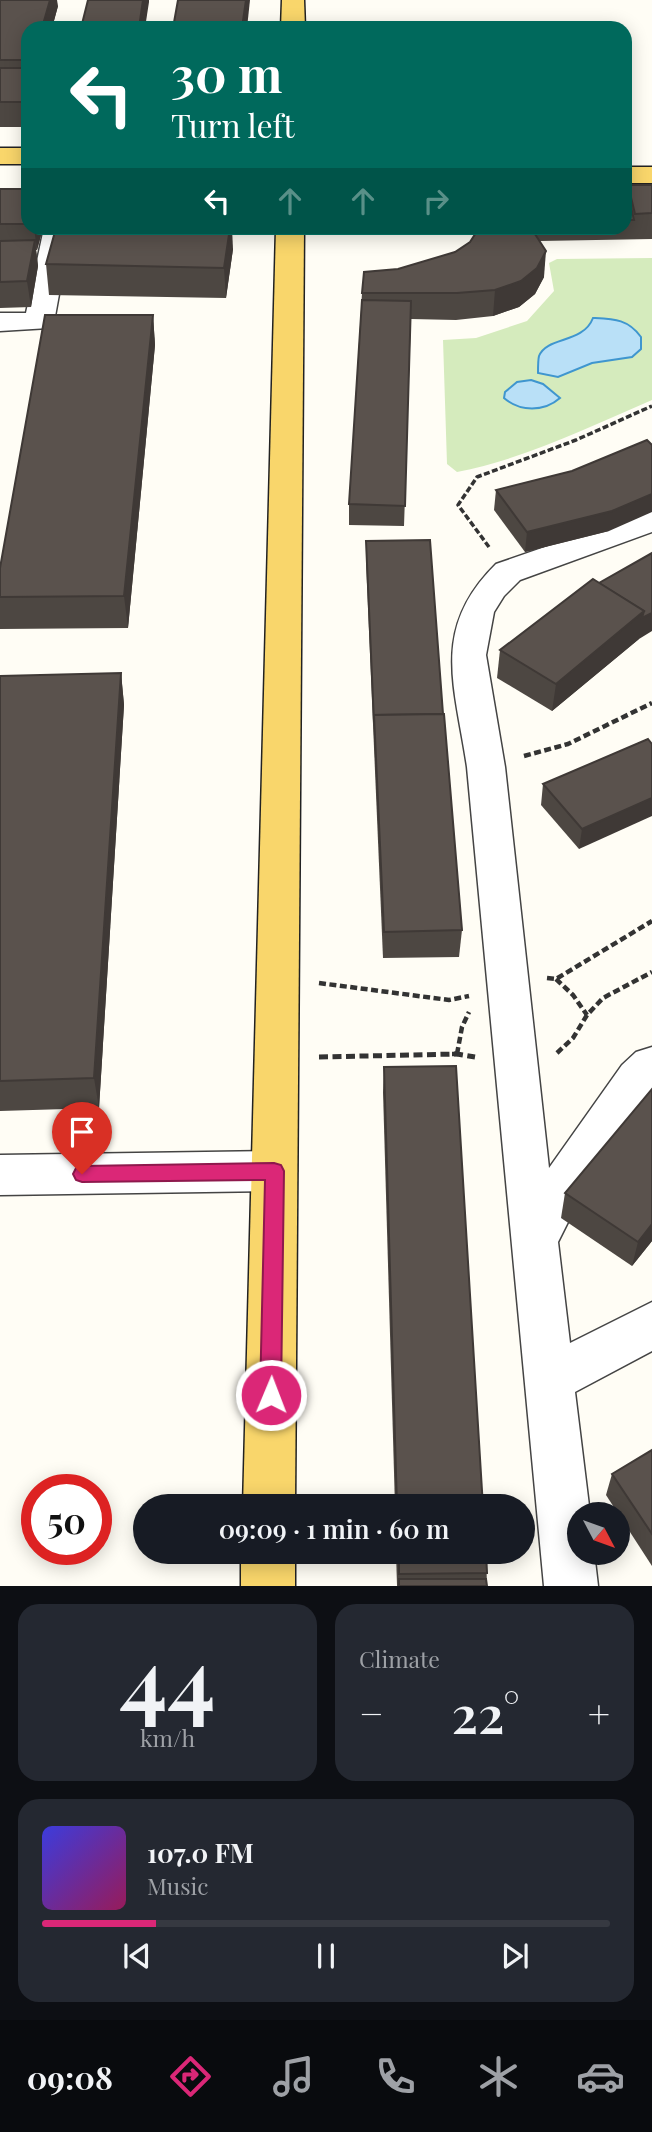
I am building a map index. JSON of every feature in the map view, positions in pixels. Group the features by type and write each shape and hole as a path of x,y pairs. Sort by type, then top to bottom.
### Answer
{"main road":[{"path":"293,0 293,21"},
{"path":"632,152 652,151"},
{"path":"0,156 21,156"},
{"path":"632,175 652,175"},
{"path":"0,179 21,179"},
{"path":"269,1494 289,235"},
{"path":"268,1564 268,1586"}],"street":[{"path":"0,322 39,322 56,235"},
{"path":"571,1586 486,767 468,655 477,612 491,589 508,572 652,520"},
{"path":"534,1240 563,1186 638,1077 652,1065"},
{"path":"0,1175 274,1171"},
{"path":"549,1380 652,1325"}],"path":[{"path":"508,572 458,505 477,477 576,440 652,407"},
{"path":"486,767 568,744 652,703"},
{"path":"556,979 573,995 587,1015"},
{"path":"457,1054 462,1027 476,995"}],"green space":[{"path":"652,258 652,400 507,459 457,472 447,464 443,340 476,338 527,321 554,291 549,263 557,259"}],"water":[{"path":"593,318 626,323 641,337 641,349 632,357 592,363 558,377 538,373 539,356 543,350 581,332"},
{"path":"531,380 543,384 560,398 547,406 525,408 504,398 505,392 517,382"}],"building":[{"path":"0,0 50,0 44,21 21,21 21,60 0,60"},
{"path":"88,0 143,0 140,21 83,21"},
{"path":"178,0 246,0 243,21 174,21"},
{"path":"0,68 21,68 21,102 0,102"},
{"path":"632,185 652,185 652,213 635,214"},
{"path":"0,189 21,189 21,224 0,224"},
{"path":"54,235 229,235 224,268 46,264"},
{"path":"474,235 536,235 546,251 537,268 521,281 495,290 457,293 362,293 364,272 398,269 455,252 470,242"},
{"path":"35,240 27,281 0,282 0,241"},
{"path":"362,300 411,301 405,506 349,504"},
{"path":"45,315 153,315 124,596 0,597 0,568"},
{"path":"647,440 652,445 652,494 612,511 527,532 496,490 572,471"},
{"path":"430,540 443,714 374,715 374,722 366,541"},
{"path":"652,553 652,613 642,618 644,611 599,583"},
{"path":"593,579 644,611 556,684 500,650"},
{"path":"121,673 94,1078 0,1081 0,676"},
{"path":"444,714 462,930 384,932 374,715"},
{"path":"648,739 652,744 652,798 582,829 543,784"},
{"path":"456,1066 482,1494 397,1494 384,1067"},
{"path":"652,1089 652,1224 638,1242 565,1193"},
{"path":"652,1450 652,1534 612,1474"},
{"path":"399,1564 487,1564 487,1573 399,1574"},
{"path":"399,1579 486,1579 487,1586 399,1586"}],"route":[{"path":"82,1174 274,1171 271,1395"}]}
